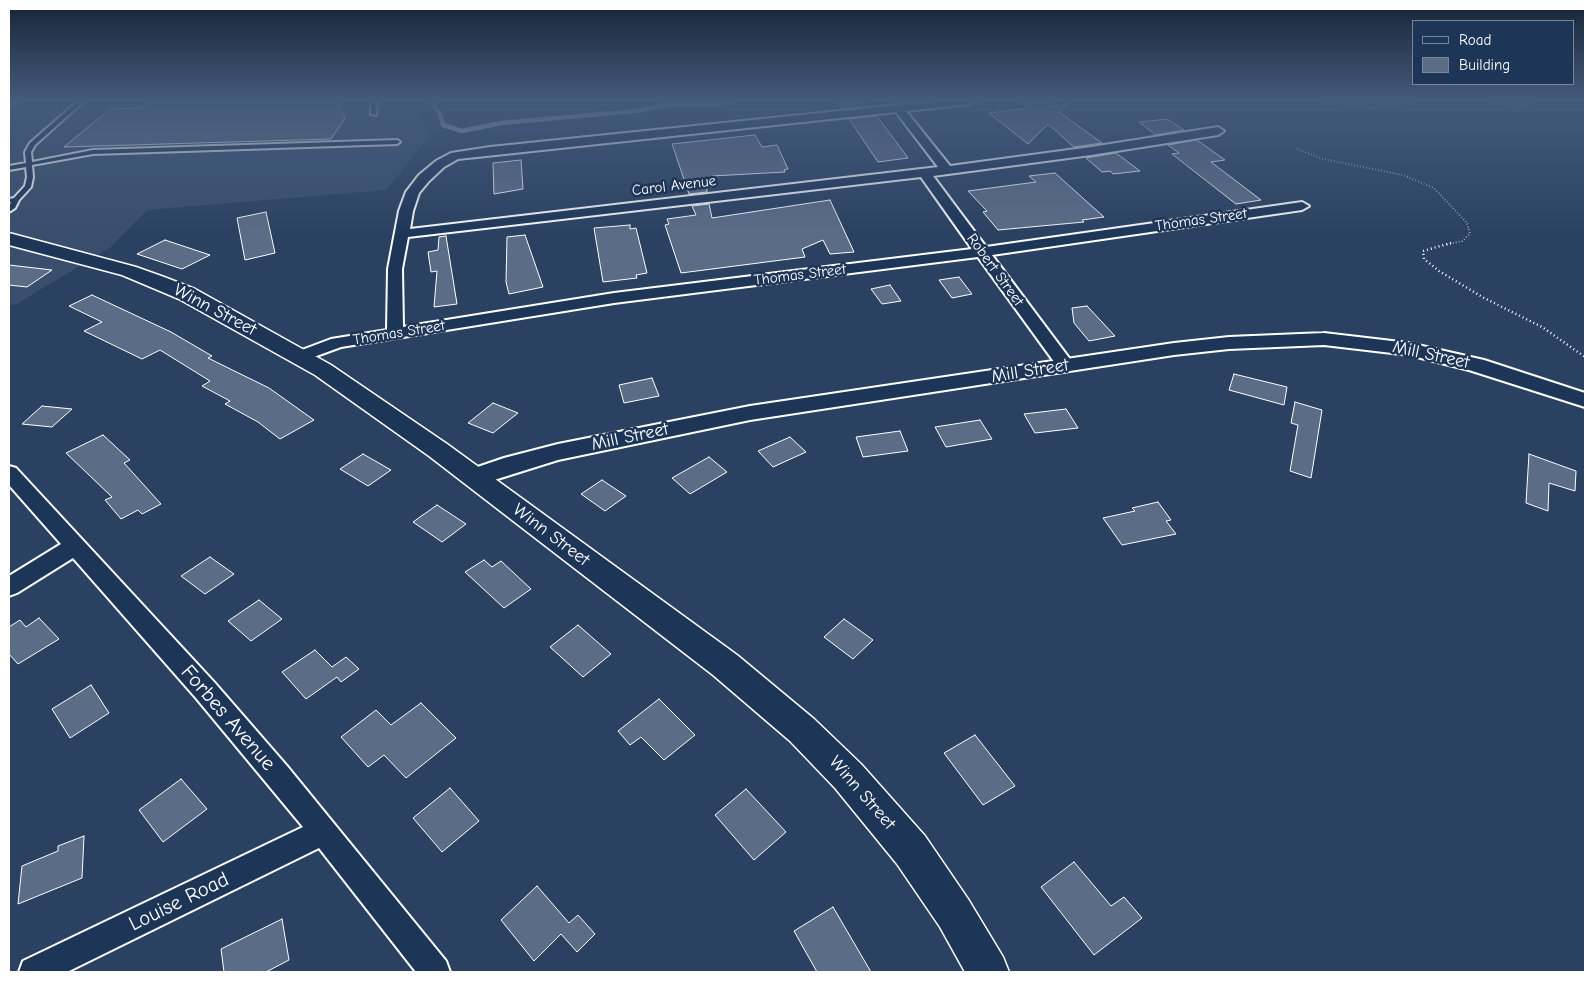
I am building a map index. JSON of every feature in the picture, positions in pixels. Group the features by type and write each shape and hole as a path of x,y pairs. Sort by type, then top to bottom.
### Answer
{"main road":[{"name":"Winn Street","path":"9,239 123,269 157,281 205,304 300,357 363,396 475,477 755,689 826,752 868,798 911,850 954,913 988,972"}],"street":[{"path":"395,334 395,269 406,211 416,187 432,170 455,156 531,147"},
{"path":"928,147 947,170"},
{"name":"Carol Avenue","path":"401,234 924,173 1117,147"},
{"name":"Robert Street","path":"924,173 1066,366"},
{"name":"Thomas Street","path":"300,357 332,344 614,298 982,252 1302,206"},
{"name":"Mill Street","path":"475,477 558,452 750,414 1229,343 1291,339 1337,339 1382,344 1432,354 1498,371 1585,400"},
{"name":"Forbes Avenue","path":"9,473 205,690 323,832 435,972"},
{"path":"9,587 75,546"},
{"name":"Louise Road","path":"34,972 323,832"}],"lane":[{"path":"9,210 14,207 12,200 28,187 30,177 28,152 31,147"},
{"path":"9,168 93,152 252,147"}],"path":[{"path":"1297,148 1323,159 1403,176 1434,188 1469,226 1470,234 1462,241 1422,251 1424,259 1439,271 1484,298 1542,327 1585,356"}],"shaded area":[{"path":"9,147 422,147 386,190 147,210 111,247 15,305 9,304"}],"building":[{"path":"673,147 778,147 788,169 784,170 785,172 712,176 716,186 707,188 707,192 689,194"},
{"path":"868,147 900,147 908,158 878,162"},
{"path":"1170,147 1206,147 1225,160 1211,162 1261,200 1236,204 1172,154 1179,153"},
{"path":"1116,153 1140,171 1113,174 1110,171 1102,172 1086,158"},
{"path":"521,160 523,189 494,194 493,163"},
{"path":"1055,173 1104,217 1082,220 1084,222 998,230 983,212 987,211 968,191 1036,182 1029,176"},
{"path":"830,200 854,252 830,254 823,240 802,249 805,257 681,273 665,225 669,224 667,219 696,215 692,206 709,204 712,218"},
{"path":"266,212 275,253 245,260 237,218"},
{"path":"630,225 630,229 636,228 647,273 636,275 637,278 603,282 594,228"},
{"path":"525,235 543,287 509,294 506,282 507,237"},
{"path":"446,236 457,304 434,307 437,271 431,272 428,252 438,250 439,237"},
{"path":"165,240 210,255 182,269 137,254"},
{"path":"9,265 52,270 27,287 9,285"},
{"path":"959,277 972,294 952,298 939,280"},
{"path":"890,285 901,301 882,304 871,289"},
{"path":"92,295 171,332 212,356 208,358 269,388 314,420 280,439 258,422 225,404 230,401 202,386 210,381 160,350 142,359 84,331 102,322 69,306"},
{"path":"1087,306 1115,336 1089,341 1074,323 1072,308"},
{"path":"1234,374 1287,387 1284,405 1229,390"},
{"path":"652,378 659,396 624,403 619,385"},
{"path":"1295,402 1322,410 1311,478 1290,471 1298,425 1291,423"},
{"path":"493,403 518,413 493,433 468,423"},
{"path":"42,406 72,409 52,427 22,424"},
{"path":"1066,409 1078,428 1035,433 1024,414"},
{"path":"980,420 992,439 946,447 935,427"},
{"path":"900,431 908,451 863,457 856,437"},
{"path":"103,435 130,460 124,463 161,504 142,514 138,510 121,519 105,500 112,497 66,453"},
{"path":"790,437 806,452 773,467 758,451"},
{"path":"363,454 391,470 368,486 340,469"},
{"path":"1529,454 1576,471 1575,491 1549,483 1548,511 1526,503"},
{"path":"709,457 727,472 690,494 672,478"},
{"path":"602,480 626,496 605,511 581,494"},
{"path":"1158,502 1171,520 1166,521 1176,534 1122,545 1103,518 1135,511 1132,508"},
{"path":"437,505 466,524 442,542 413,522"},
{"path":"210,557 234,574 205,594 181,576"},
{"path":"484,560 492,567 501,561 531,589 504,608 465,572"},
{"path":"259,600 282,619 251,641 228,621"},
{"path":"39,618 59,639 18,664 9,654 9,627 20,620 26,627"},
{"path":"844,619 873,640 853,659 824,637"},
{"path":"578,625 611,654 583,677 550,647"},
{"path":"315,650 332,667 346,657 359,669 341,682 337,677 306,699 282,672"},
{"path":"91,685 109,713 70,738 52,709"},
{"path":"659,699 695,735 664,760 641,737 630,745 618,731"},
{"path":"421,703 456,738 406,778 384,755 368,767 341,737 376,710 391,725"},
{"path":"975,735 1015,786 983,805 944,753"},
{"path":"181,779 207,809 163,842 139,810"},
{"path":"450,788 479,821 442,852 413,818"},
{"path":"746,789 786,832 754,860 715,815"},
{"path":"84,836 82,878 18,904 22,866 58,851 58,846"},
{"path":"1074,862 1111,906 1124,897 1142,918 1094,955 1041,887"},
{"path":"537,886 569,923 578,915 595,934 577,952 561,934 534,961 501,920"},
{"path":"833,907 871,972 817,972 794,931"},
{"path":"282,919 289,960 266,972 224,972 221,949"}]}
